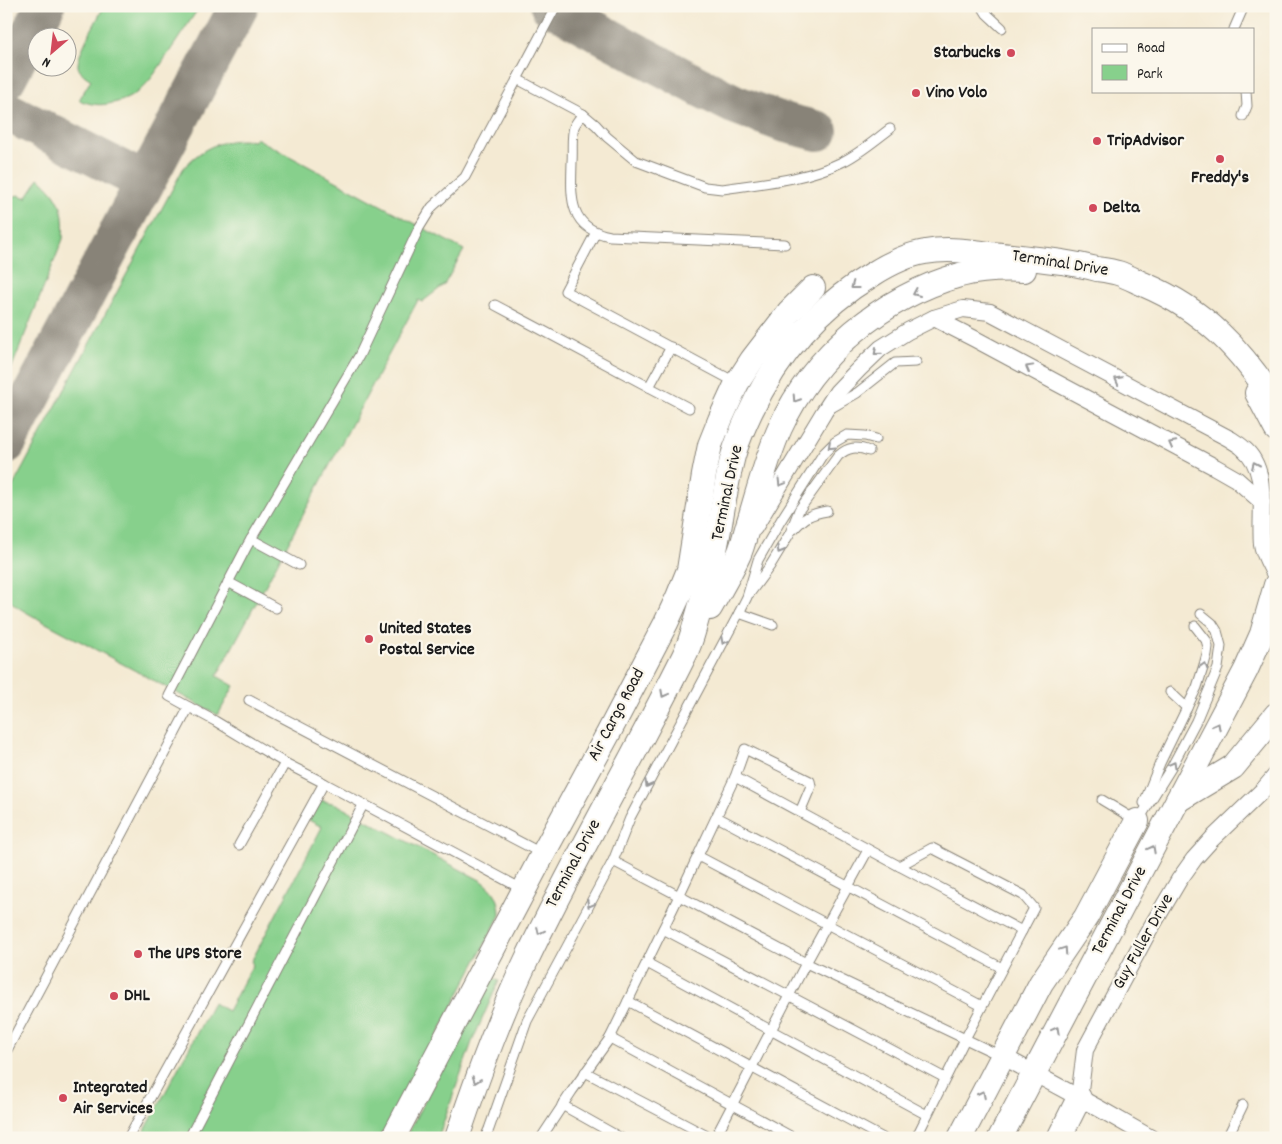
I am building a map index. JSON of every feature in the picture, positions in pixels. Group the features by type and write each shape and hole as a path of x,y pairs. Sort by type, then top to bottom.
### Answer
{"main road":[{"name":"Terminal Drive","path":"457,1138 486,1055 523,966 548,914 687,651 707,584 736,448 742,430 759,394 792,343 830,304 859,282 902,258 922,252 940,250 1024,257 1118,273 1166,294 1211,325 1246,360 1276,404"},
{"path":"687,651 739,553 770,454 780,429 792,405 810,379 849,336 877,314 905,298 961,275 1002,269 1066,271 1131,284 1178,304 1214,336 1248,375 1276,429"},
{"name":"Air Cargo Road","path":"392,1138 608,734 678,597 689,570 710,446 737,383 789,312 813,288"},
{"name":"Terminal Drive","path":"1000,1138 1246,670 1262,634 1276,585"},
{"path":"1178,800 1233,767 1276,715"},
{"path":"960,1138 1041,983 1086,917 1138,821"},
{"path":"1106,880 1130,892"},
{"name":"Guy Fuller Drive","path":"1059,1138 1079,1098"}],"street":[{"path":"739,553 837,392 882,348 908,331 934,318 963,309 990,312 1244,448 1258,469 1262,502 1262,546 1276,577"},
{"path":"934,318 1215,467 1236,479 1262,502"},
{"name":"Guy Fuller Drive","path":"1079,1098 1085,1050 1146,936 1179,880 1212,839 1276,775"},
{"path":"1002,1056 1151,1138"}],"lane":[{"path":"524,890 285,763 169,696 251,539 359,356 426,214 439,199 465,177 556,6"},
{"path":"982,6 987,14 1002,28"},
{"path":"1234,28 1244,6"},
{"path":"517,79 583,114 636,161 705,187 722,189 787,179 829,168 853,156 890,129"},
{"path":"1243,116 1246,106 1246,92"},
{"path":"583,114 574,129 571,199 575,212 590,229 610,236 784,244"},
{"path":"596,232 564,291 737,383"},
{"path":"494,305 689,408"},
{"path":"649,387 671,347"},
{"path":"824,412 857,393 895,363 916,362"},
{"path":"485,1138 527,1022 613,861 630,818 740,613 758,560 786,511 823,454 835,442 847,435 866,436 876,439"},
{"path":"747,597 770,566 790,533 799,510 838,456 843,451 851,448 860,447 869,452"},
{"path":"790,533 805,517 827,511"},
{"path":"251,539 299,565"},
{"path":"228,582 276,608"},
{"path":"740,613 773,625"},
{"path":"1138,821 1171,768 1196,721 1218,668 1221,646 1212,622 1201,614"},
{"path":"1138,821 1160,763 1197,687 1207,654 1206,640 1195,626"},
{"path":"1170,692 1187,708"},
{"path":"249,700 543,854"},
{"path":"6,1052 189,707"},
{"path":"541,1138 610,1038 717,817 745,749 810,781 811,786 800,812"},
{"path":"239,845 285,763"},
{"path":"735,777 1022,931"},
{"path":"128,1138 324,783"},
{"path":"1102,800 1138,821"},
{"path":"189,1138 363,805"},
{"path":"717,817 1002,968"},
{"path":"899,866 932,848 1023,895 1034,908 965,1039 916,1138"},
{"path":"715,1138 806,963 868,850"},
{"path":"698,856 982,1006"},
{"path":"613,861 806,963 1002,1056"},
{"path":"664,929 946,1078"},
{"path":"647,963 927,1114"},
{"path":"628,1001 883,1138"},
{"path":"610,1038 794,1138"},
{"path":"586,1072 711,1138"},
{"path":"562,1105 621,1138"},
{"path":"1227,1138 1243,1105"}],"green space":[{"path":"104,6 200,6 147,83 132,96 123,100 108,104 96,104 79,100 91,80 81,72 78,66 84,45"},
{"path":"256,138 464,250 444,285 422,302 418,300 217,676 234,686 218,715 31,615 6,596 6,499 183,169 206,149 215,145 224,142 254,141"},
{"path":"39,178 57,198 60,205 63,220 63,239 6,382 6,198 19,195 26,198"},
{"path":"320,800 336,804 482,881 496,896 499,905 500,915 384,1138 141,1138 213,1003 228,1011 253,964 251,962 322,827 303,817 302,814 308,806"},
{"path":"490,977 499,981 472,1042 438,1138 405,1138"}],"taxiway":[{"path":"6,79 45,6"},
{"path":"6,444 239,6"},
{"path":"550,6 734,104 782,122 818,131"},
{"path":"6,111 145,182"}],"place":[{"name":"Starbucks","path":"1011,53"},
{"name":"Vino Volo","path":"916,93"},
{"name":"TripAdvisor","path":"1097,141"},
{"name":"Freddy's","path":"1220,159"},
{"name":"Delta","path":"1093,208"},
{"name":"United States Postal Service","path":"369,639"},
{"name":"The UPS Store","path":"138,954"},
{"name":"DHL","path":"114,996"},
{"name":"Integrated Air Services","path":"63,1098"}]}
